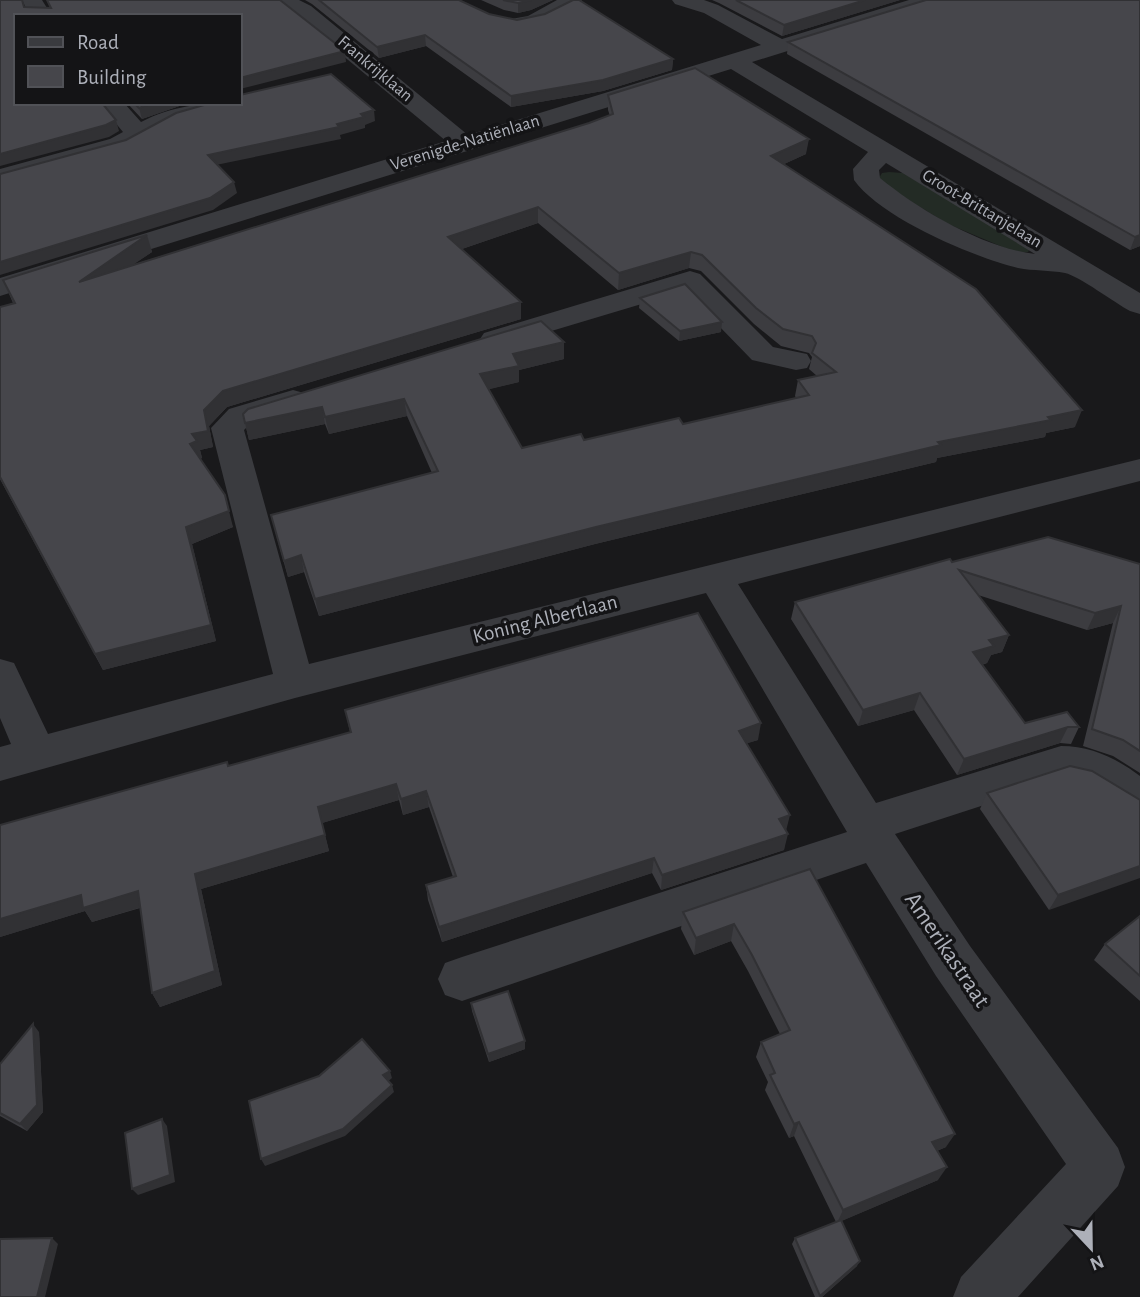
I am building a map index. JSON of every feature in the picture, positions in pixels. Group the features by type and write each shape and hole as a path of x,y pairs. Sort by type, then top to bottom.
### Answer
{"street":[{"name":"Frankrijklaan","path":"283,0 303,11 371,65 463,143"},
{"path":"494,17 514,24 534,22 572,0"},
{"path":"682,0 711,9 781,47"},
{"name":"Verenigde-Natiënlaan","path":"0,287 931,0"},
{"name":"Groot-Brittanjelaan","path":"734,61 1140,304"},
{"path":"345,72 371,65"},
{"path":"113,105 138,134"},
{"path":"0,177 119,144 169,117 215,105"},
{"name":"Groot-Brittanjelaan","path":"885,150 866,169 867,180 883,195 926,222 1012,258 1080,267"},
{"path":"465,348 690,280 763,354 796,361"},
{"path":"295,683 227,428 240,416 319,392"},
{"name":"Koning Albertlaan","path":"0,674 18,759 295,683 1140,470"},
{"name":"Amerikastraat","path":"714,576 871,833 953,961 1099,1167 981,1297"},
{"path":"462,979 1061,763 1081,761 1096,767 1140,800"}],"shaded area":[{"path":"882,173 903,173 1030,249 1028,252 1017,253 948,224 881,183 879,178"}],"building":[{"path":"0,0 22,0 24,7 51,8 47,0 280,0 345,51 242,77 242,14 14,14 14,105 104,105 116,120 0,154"},
{"path":"319,0 459,0 489,14 517,20 545,14 573,0 579,0 673,59 603,80 511,96 425,35 377,47"},
{"path":"503,0 531,0 518,3"},
{"path":"736,0 865,0 784,25"},
{"path":"926,0 1140,0 1140,235 1135,237 788,42"},
{"path":"695,68 809,139 771,156 976,289 1082,410 1048,417 1051,420 938,442 941,445 596,527 315,599 301,555 284,561 271,515 438,471 404,399 325,417 322,407 245,423 243,414 248,409 541,321 564,342 513,354 519,366 480,374 522,448 581,434 584,440 679,418 683,424 809,395 798,380 836,372 812,353 816,343 812,336 783,329 756,308 702,255 691,252 619,273 538,207 448,237 521,302 223,391 204,410 208,431 192,434 197,441 190,444 225,495 229,511 186,527 211,625 95,654 0,477 0,307 15,303 3,280 147,235 79,282 589,123 613,114 608,95"},
{"path":"331,74 374,110 361,114 364,117 337,124 339,127 208,155 234,182 210,198 0,262 0,174 126,140 176,113 204,105 242,105 242,95"},
{"path":"685,284 722,322 680,331 640,298"},
{"path":"1048,537 1140,564 1140,751 1123,740 1092,729 1121,606 1095,613 959,570 1009,635 989,640 994,646 973,652 1025,723 1067,712 1079,727 1068,727 964,759 920,693 863,710 795,602 950,559 952,562"},
{"path":"698,613 761,723 739,731 790,815 779,819 788,834 662,875 654,858 439,927 426,885 456,876 426,791 401,799 396,784 318,807 325,835 195,874 215,971 152,993 138,891 83,908 81,895 0,919 0,825 227,762 228,766 351,732 345,710"},
{"path":"1070,766 1092,771 1140,800 1140,866 1058,895 987,793"},
{"path":"810,869 955,1134 932,1142 947,1167 843,1210 799,1122 794,1124 770,1075 775,1073 761,1042 790,1030 752,955 734,924 696,938 683,912"},
{"path":"1140,916 1140,976 1105,944"},
{"path":"508,991 525,1041 488,1054 471,1003"},
{"path":"33,1024 37,1105 20,1124 0,1113 0,1064"},
{"path":"362,1039 390,1071 383,1075 392,1085 343,1129 261,1159 249,1101 319,1076"},
{"path":"162,1119 170,1175 132,1189 125,1133"},
{"path":"841,1220 860,1261 820,1296 795,1238"},
{"path":"52,1238 37,1297 0,1297 0,1239"}]}
